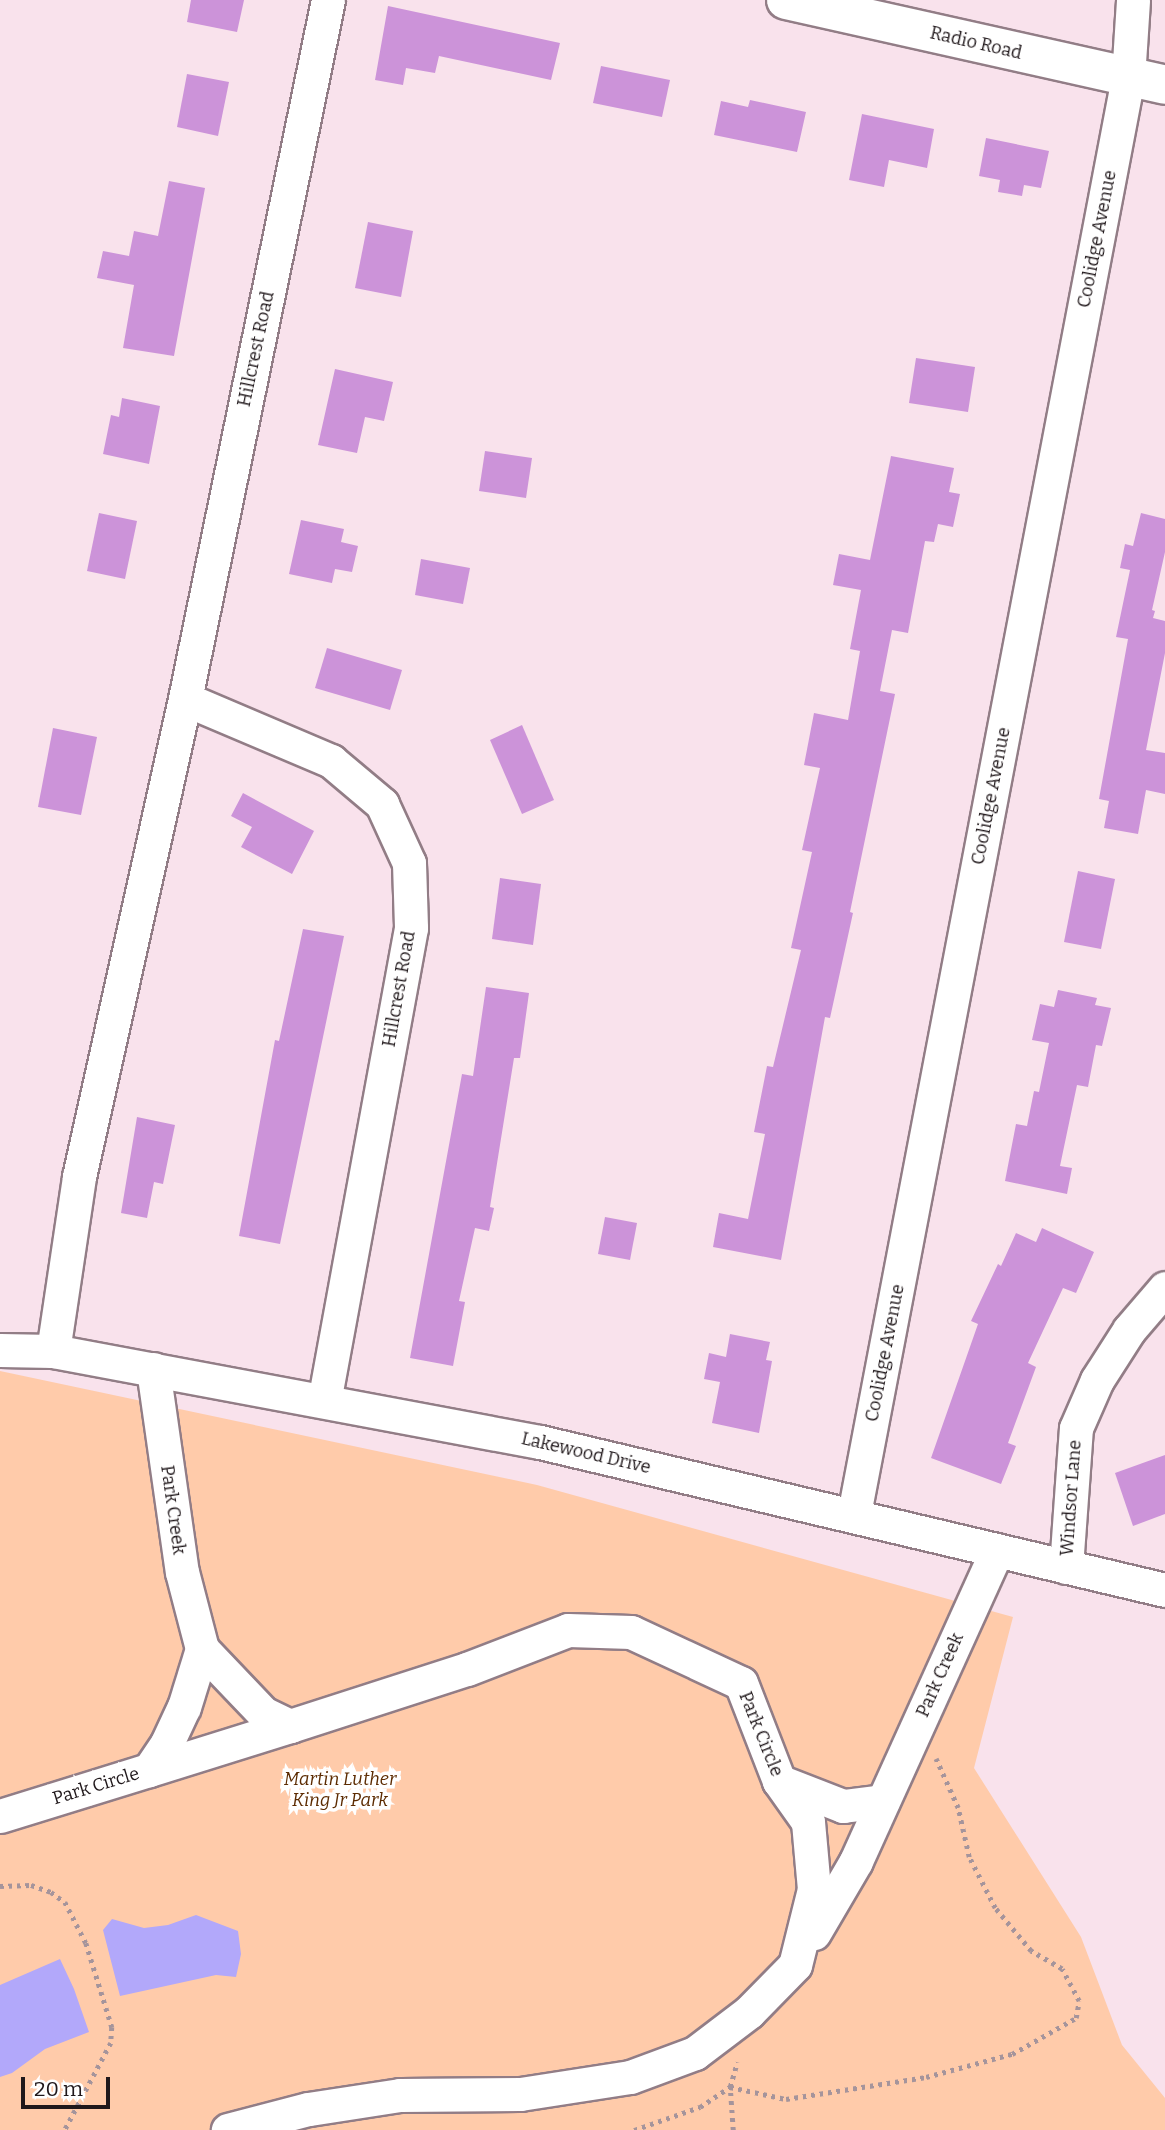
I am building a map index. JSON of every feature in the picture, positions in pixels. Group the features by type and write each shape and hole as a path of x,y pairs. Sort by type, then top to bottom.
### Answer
{"street":[{"name":"Hillcrest Road","path":"53,1351 79,1177 185,699 328,0"},
{"name":"Radio Road","path":"786,0 1165,85"},
{"name":"Coolidge Avenue","path":"854,1514 1128,78 1133,0"},
{"name":"Hillcrest Road","path":"185,699 331,761 382,804 410,863 411,928 324,1400"},
{"name":"Windsor Lane","path":"1066,1567 1076,1428 1097,1380 1129,1330 1165,1288"},
{"name":"Lakewood Drive","path":"0,1350 53,1351 540,1442 854,1514 1165,1590"},
{"name":"Park Creek","path":"153,1369 182,1572 202,1649"},
{"name":"Park Creek","path":"795,1965 856,1861 997,1550"},
{"name":"Park Circle","path":"290,1726 467,1670 568,1630 631,1632 741,1683 779,1781 808,1822 814,1889 795,1965"},
{"path":"202,1649 263,1713 290,1726"},
{"name":"Park Circle","path":"0,1816 149,1770 167,1744 184,1707 202,1649"},
{"path":"149,1770 290,1726"},
{"path":"779,1781 844,1806 883,1801"},
{"path":"228,2130 308,2109 400,2095 520,2094 630,2077 695,2053 749,2012 795,1965"}],"path":[{"path":"733,2130 730,2087 786,2099 926,2077 1012,2053 1076,2018 1079,2001 1062,1969 1031,1951 995,1908 969,1857 958,1808 945,1773 915,1730"},
{"path":"0,1886 31,1885 65,1902 86,1943 112,2027 111,2043 65,2130"}],"green space":[{"name":"Martin Luther King Jr Park","path":"0,1371 537,1485 1013,1617 974,1768 1081,1937 1122,2045 1165,2098 1165,2130 0,2130"}],"shaded area":[{"path":"196,1915 238,1931 241,1954 236,1977 216,1975 120,1996 103,1930 112,1919 144,1928 168,1925"},
{"path":"60,1959 89,2032 45,2049 12,2073 0,2077 0,1985"}],"building":[{"path":"191,0 244,0 237,32 187,22"},
{"path":"388,6 560,43 551,80 439,56 435,73 406,68 403,85 375,80"},
{"path":"601,66 670,80 662,117 593,103"},
{"path":"187,74 229,82 218,136 177,127"},
{"path":"750,100 806,112 797,152 714,135 721,101 748,107"},
{"path":"862,114 934,129 927,168 889,160 884,187 849,180"},
{"path":"986,138 1049,151 1041,188 1024,185 1022,196 998,192 1000,180 979,176"},
{"path":"169,181 205,188 174,356 123,348 134,285 97,278 103,251 129,256 134,231 158,236"},
{"path":"368,222 413,231 401,297 355,288"},
{"path":"916,358 975,367 968,412 909,403"},
{"path":"335,369 393,382 384,421 365,417 357,453 318,445"},
{"path":"122,398 160,406 149,464 103,454 111,415 119,417"},
{"path":"485,451 532,458 526,498 479,491"},
{"path":"891,456 954,468 949,492 960,494 953,527 938,524 934,542 925,541 908,633 892,630 880,691 895,694 850,912 853,913 830,1018 825,1017 781,1260 713,1247 719,1213 748,1219 765,1134 754,1132 767,1066 773,1067 801,950 791,948 812,852 802,850 820,768 804,765 814,713 848,720 860,651 850,649 861,590 833,585 839,554 870,560"},
{"path":"99,513 137,521 125,579 87,571"},
{"path":"1141,513 1165,519 1165,552 1152,610 1155,611 1153,618 1165,621 1165,653 1146,750 1165,753 1165,794 1146,790 1138,834 1104,828 1109,801 1099,799 1128,639 1116,637 1130,570 1120,568 1125,544 1133,546"},
{"path":"301,520 344,529 341,542 358,546 352,572 335,569 332,583 289,574"},
{"path":"421,559 470,568 463,604 415,595"},
{"path":"327,648 402,670 390,710 315,688"},
{"path":"522,725 554,800 522,814 490,740"},
{"path":"53,728 97,737 81,815 38,807"},
{"path":"243,793 314,831 292,874 241,847 252,827 231,816"},
{"path":"1078,871 1115,879 1101,949 1064,942"},
{"path":"500,878 541,884 533,945 492,939"},
{"path":"303,929 344,936 280,1244 239,1236 275,1040 279,1041"},
{"path":"486,987 529,993 520,1058 514,1058 490,1207 494,1208 489,1231 475,1228 459,1301 465,1302 453,1366 410,1358 462,1074 473,1076"},
{"path":"1058,990 1097,998 1095,1005 1111,1008 1102,1046 1096,1045 1088,1087 1077,1085 1060,1166 1072,1168 1067,1194 1005,1181 1016,1124 1027,1126 1034,1091 1039,1092 1049,1043 1032,1040 1040,1004 1054,1007"},
{"path":"137,1117 175,1125 163,1184 154,1182 147,1218 121,1213"},
{"path":"605,1217 637,1223 630,1260 598,1254"},
{"path":"1042,1228 1094,1252 1076,1293 1063,1288 1028,1363 1036,1367 1008,1443 1016,1446 1001,1484 931,1458 978,1324 971,1321 998,1264 1001,1266 1016,1233 1036,1242"},
{"path":"730,1334 770,1342 766,1360 772,1361 759,1433 712,1423 720,1382 704,1379 709,1353 726,1357"},
{"path":"1165,1455 1165,1514 1133,1526 1115,1473"}]}
